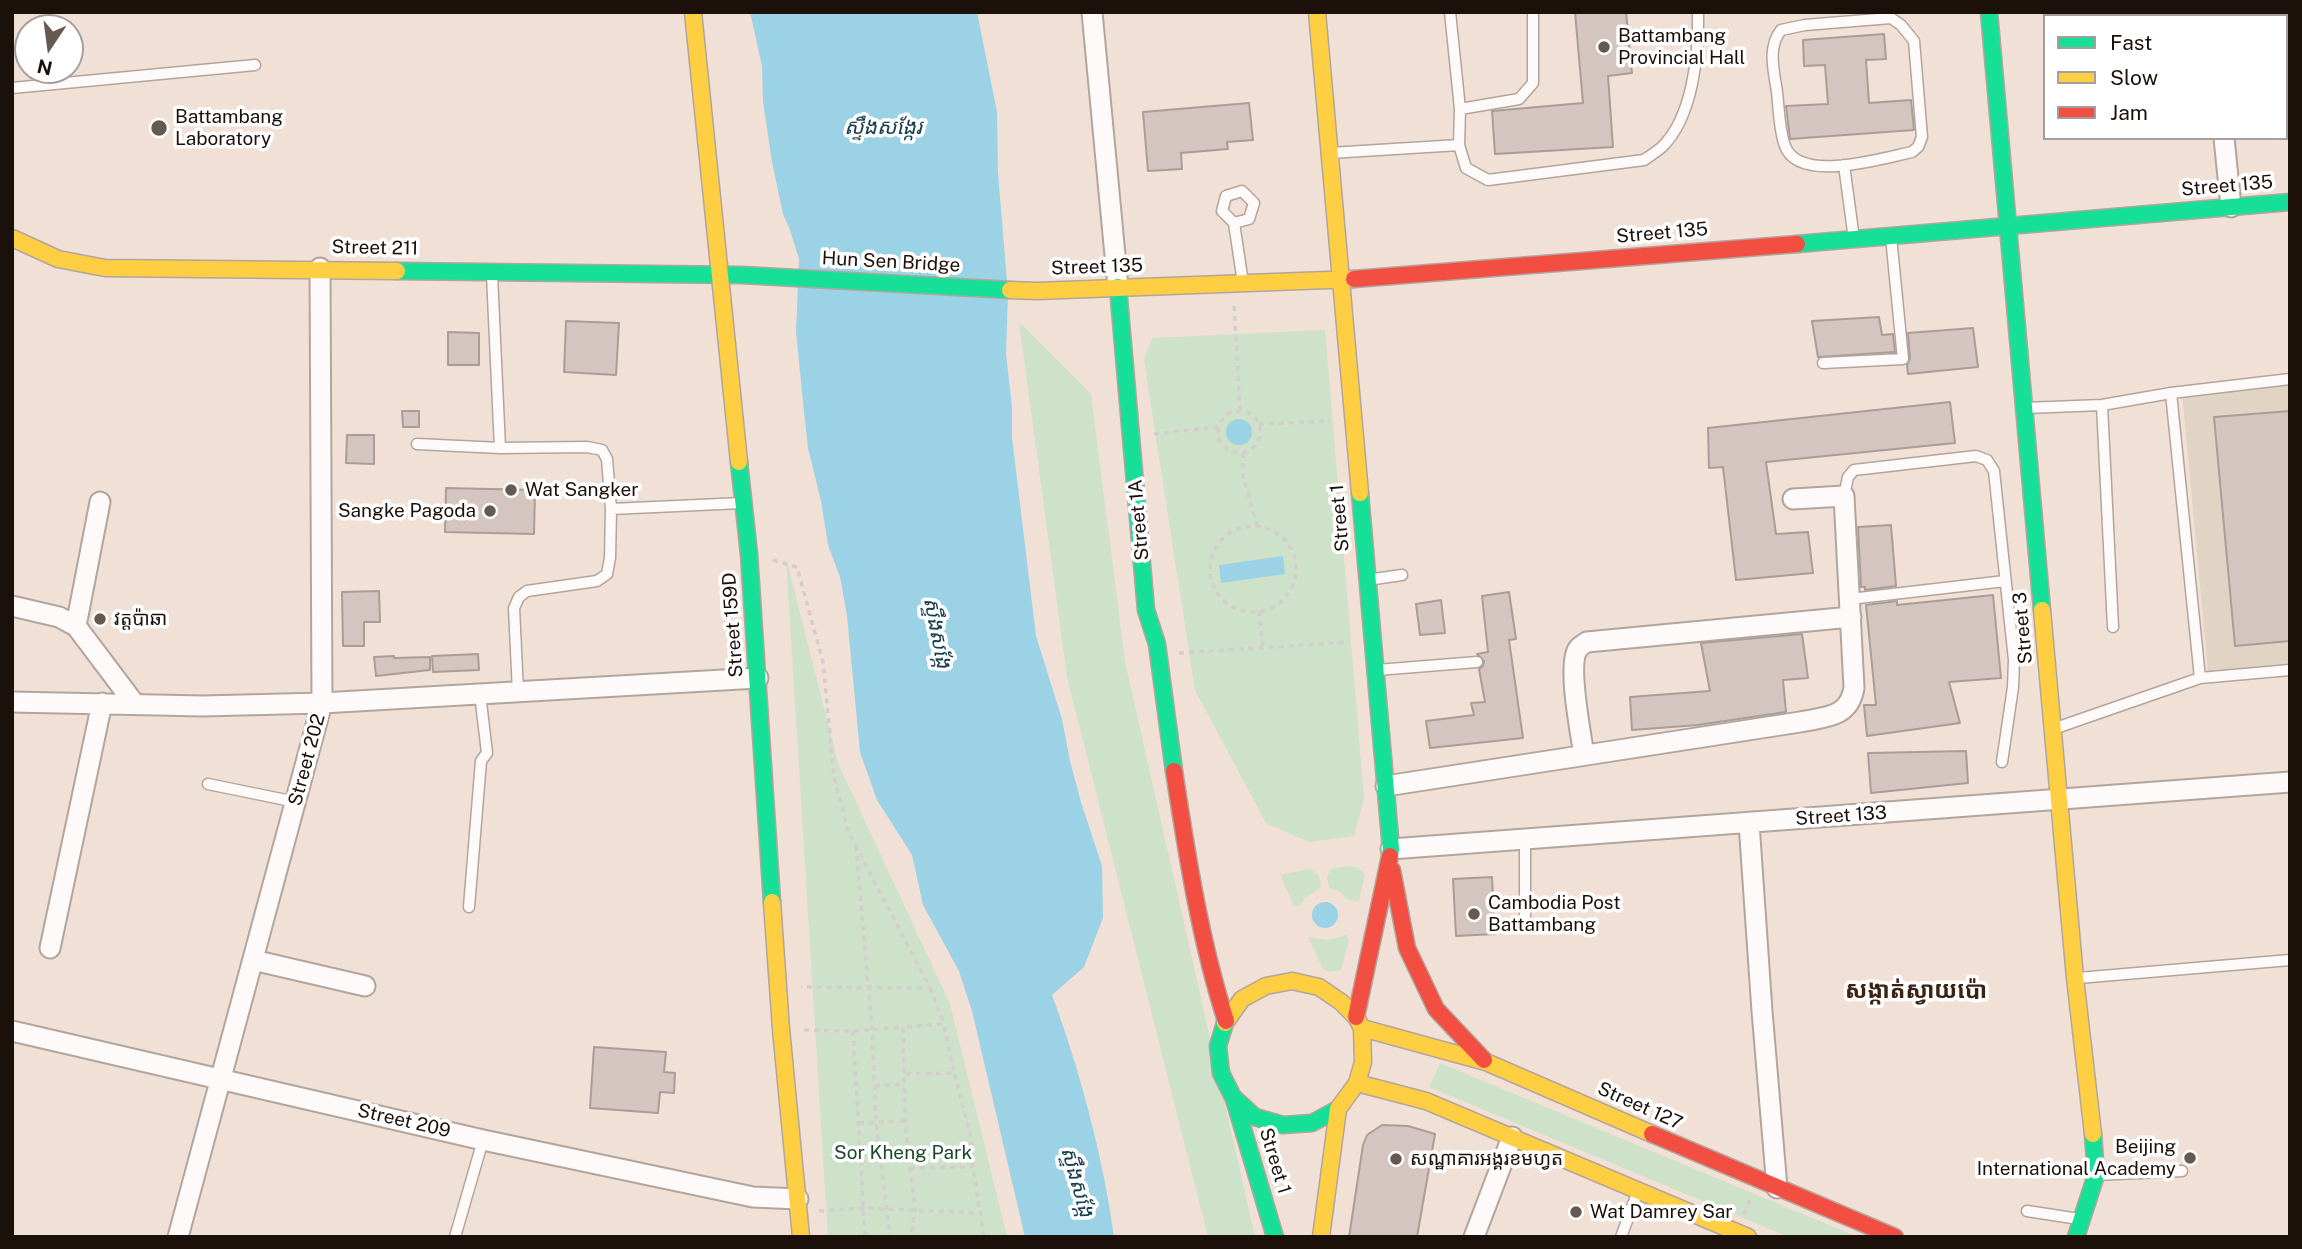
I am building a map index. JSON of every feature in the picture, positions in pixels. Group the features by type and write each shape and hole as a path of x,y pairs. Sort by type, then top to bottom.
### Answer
{"street":[{"name":"Street 159D","path":"693,12 749,554 781,1029 801,1237"},
{"name":"Street 1A","path":"1092,12 1146,610 1157,644 1193,892 1214,984 1226,1021"},
{"name":"Street 1","path":"1317,12 1390,853 1359,1022"},
{"name":"Street 3","path":"1989,12 2075,978 2093,1129 2096,1175 2076,1237"},
{"path":"2224,140 2231,207"},
{"name":"Street 135","path":"1037,290 1340,280 2290,202"},
{"name":"Street 211","path":"12,238 58,259 105,268 320,268 742,275"},
{"name":"Street 202","path":"178,1237 322,703 320,268"},
{"name":"Hun Sen Bridge","path":"742,275 1037,290"},
{"path":"1386,786 1800,722 1831,716 1844,709 1852,700 1854,688 1844,496 1793,499"},
{"path":"76,626 100,502"},
{"path":"12,606 60,617 76,626 134,703"},
{"path":"1584,755 1574,685 1574,656 1578,647 1587,642 1850,608"},
{"path":"12,702 203,706 322,703 758,678"},
{"path":"50,948 102,703"},
{"name":"Street 133","path":"1390,853 1525,839 2290,782"},
{"path":"1749,823 1777,1188"},
{"path":"1390,853 1407,948 1436,1009 1486,1062"},
{"path":"253,960 365,986"},
{"path":"1292,981 1319,987 1341,1002 1359,1022 1363,1062 1357,1083 1338,1109 1312,1123 1283,1125 1255,1117 1233,1097 1221,1073 1218,1046 1226,1021 1242,999 1266,986 1292,981"},
{"name":"Street 127","path":"1359,1022 1486,1062 1895,1237"},
{"name":"Street 209","path":"12,1031 483,1140 799,1206"},
{"path":"1357,1083 1426,1101 1742,1234"},
{"name":"Street 1","path":"1233,1097 1275,1237"},
{"path":"1321,1237 1338,1109"},
{"path":"1474,1237 1512,1137"}],"lane":[{"path":"1450,12 1460,109 1459,145 1466,168 1488,180 1644,160 1663,146 1674,132 1687,101 1698,57 1698,12"},
{"path":"1460,109 1519,99 1528,91 1533,83 1533,12"},
{"path":"1891,18 1901,25 1914,41 1922,137 1918,147 1912,152 1844,165 1812,167 1793,158 1785,148 1772,56 1774,39 1781,30 1805,25 1891,18"},
{"path":"12,88 255,65"},
{"path":"1330,153 1459,145"},
{"path":"1844,165 1854,239"},
{"path":"1234,223 1238,283"},
{"path":"1823,363 1903,359 1891,236"},
{"path":"492,271 500,448"},
{"path":"2024,408 2102,405 2171,393 2290,379"},
{"path":"2171,393 2200,678"},
{"path":"2102,405 2113,627"},
{"path":"417,444 500,448 587,447 602,450 607,459 611,509 607,574 597,581 527,591 519,597 514,608 518,692"},
{"path":"1844,496 1848,477 1854,470 1976,456 1987,460 1994,471 2014,660 2003,762"},
{"path":"611,509 742,503"},
{"path":"1367,580 1402,576"},
{"path":"1850,608 2006,581"},
{"path":"1375,670 1477,662"},
{"path":"2053,729 2200,678 2290,670"},
{"path":"469,907 481,761 487,753 480,694"},
{"path":"208,784 296,802"},
{"path":"1525,839 1525,926"},
{"path":"2075,978 2290,960"},
{"path":"455,1237 483,1140"},
{"path":"2096,1175 2182,1171"},
{"path":"1622,1237 1638,1191"},
{"path":"2027,1211 2083,1219"}],"path":[{"path":"1238,283 1240,411"},
{"path":"1240,411 1250,414 1259,424 1259,439 1256,445 1243,453 1236,453 1224,447 1217,434 1226,415 1240,411"},
{"path":"1259,424 1353,419"},
{"path":"1132,437 1218,427"},
{"path":"1243,453 1243,476 1257,526"},
{"path":"1242,526 1274,530 1286,540 1296,562 1293,585 1285,598 1273,607 1259,611 1236,608 1224,600 1213,585 1209,570 1215,547 1224,536 1242,526"},
{"path":"749,554 797,567 823,663 834,776 848,831 930,988 944,1024 972,1143 984,1237"},
{"path":"1259,611 1263,647"},
{"path":"1173,653 1373,640"},
{"path":"856,844 877,1122 890,1237"},
{"path":"778,987 930,988"},
{"path":"781,1029 852,1031 944,1024"},
{"path":"903,1027 905,1121 915,1209 911,1237"},
{"path":"852,1031 865,1237"},
{"path":"905,1074 954,1073"},
{"path":"875,1086 905,1084"},
{"path":"858,1122 905,1121"},
{"path":"881,1158 909,1157"},
{"path":"910,1168 974,1167"},
{"path":"1742,1234 1758,1180"},
{"path":"799,1206 982,1213"}],"shaded area":[{"path":"2290,383 2290,666 2208,672 2182,393"}],"green space":[{"path":"1019,322 1091,394 1125,662 1255,1237 1208,1237 1067,677"},
{"path":"1325,330 1364,799 1354,836 1309,842 1266,823 1195,690 1144,360 1152,338"},
{"name":"Sor Kheng Park","path":"786,558 838,763 950,1004 1007,1237 828,1237"},
{"path":"1357,867 1365,874 1359,901 1348,900 1340,892 1329,888 1327,877 1331,869"},
{"path":"1310,869 1319,876 1321,887 1304,899 1300,906 1294,906 1281,877 1283,874"},
{"path":"1346,935 1349,940 1341,970 1330,972 1323,969 1308,937 1328,940"},
{"path":"1440,1063 1858,1237 1789,1237 1429,1087"}],"water":[{"name":"ស្ទឹងសង្កែរ","path":"750,12 977,12 997,112 998,173 1008,294 1006,354 1012,407 1012,437 1036,636 1062,719 1081,802 1102,866 1103,918 1084,967 1052,995 1089,1114 1104,1176 1114,1237 1025,1237 972,1011 959,971 923,905 912,855 877,800 860,752 847,616 840,577 828,545 808,448 796,332 799,259 783,214 772,162 763,102 762,66"},
{"path":"1239,419 1248,423 1252,432 1248,441 1239,445 1230,441 1226,432 1230,423"},
{"path":"1283,556 1285,574 1221,583 1219,565"},
{"path":"1325,902 1335,905 1338,915 1335,925 1325,928 1315,925 1312,915 1315,905"}],"building":[{"path":"1575,12 1626,12 1632,73 1608,76 1613,147 1495,154 1492,111 1583,103"},
{"path":"1884,34 1886,59 1866,60 1869,103 1911,100 1914,130 1790,139 1786,106 1828,104 1825,65 1804,66 1803,40"},
{"path":"1249,103 1253,140 1227,142 1228,149 1181,153 1182,169 1148,171 1143,112"},
{"path":"1879,317 1882,335 1893,334 1895,352 1818,357 1812,321"},
{"path":"566,321 619,323 616,375 564,372"},
{"path":"1973,328 1978,367 1908,374 1908,333"},
{"path":"448,332 479,333 479,365 448,365"},
{"path":"1950,402 1955,443 1766,462 1776,534 1808,532 1813,573 1736,580 1723,467 1709,468 1708,428"},
{"path":"402,411 419,411 419,427 403,427"},
{"path":"2290,411 2290,641 2235,646 2214,417"},
{"path":"347,435 374,435 374,464 346,463"},
{"name":"Sangke Pagoda","path":"446,488 535,490 534,534 445,532"},
{"path":"1891,525 1896,586 1865,590 1865,587 1861,587 1858,527"},
{"path":"379,591 380,622 364,622 364,646 343,646 342,592"},
{"path":"1509,592 1516,639 1509,640 1523,738 1430,748 1426,721 1474,715 1471,703 1485,702 1479,669 1484,661 1477,654 1488,652 1482,596"},
{"path":"1993,595 2001,678 1949,682 1960,723 1867,736 1864,705 1876,705 1866,605 1897,601 1897,605"},
{"path":"1441,600 1445,633 1420,635 1416,604"},
{"path":"1802,634 1808,678 1783,680 1786,712 1698,725 1632,730 1630,697 1710,691 1701,643"},
{"path":"478,654 479,670 433,672 432,656"},
{"path":"374,657 430,657 430,670 376,676"},
{"path":"1966,751 1968,783 1871,793 1868,753"},
{"path":"1492,877 1495,934 1456,936 1453,879"},
{"path":"594,1047 666,1052 664,1072 675,1073 674,1093 660,1092 658,1113 590,1108"},
{"path":"1382,1125 1408,1126 1435,1134 1417,1237 1349,1237 1363,1145 1367,1135"}],"traffic: fast":[{"path":"1989,12 2042,610"},
{"path":"1797,244 2290,202"},
{"path":"397,271 742,275 1010,290"},
{"path":"1118,287 1146,610 1157,644 1174,771"},
{"path":"739,462 749,554 772,902"},
{"path":"1360,493 1390,856"},
{"path":"1225,1023 1218,1046 1221,1073 1233,1097 1255,1117 1283,1125 1312,1123 1338,1109"},
{"path":"1234,1099 1275,1237"},
{"path":"2076,1237 2096,1175 2093,1134"}],"traffic: slow":[{"path":"693,12 739,462"},
{"path":"1317,12 1360,493"},
{"path":"12,238 58,259 105,268 397,271"},
{"path":"1010,290 1354,279"},
{"path":"2042,610 2075,978 2093,1134"},
{"path":"772,902 801,1237"},
{"path":"1225,1023 1242,999 1266,986 1292,981 1319,987 1341,1002 1356,1017 1362,1028 1363,1062 1357,1083 1338,1109 1321,1237"},
{"path":"1362,1028 1486,1062 1652,1134"},
{"path":"1357,1083 1426,1101 1748,1237"}],"traffic: jam":[{"path":"1354,279 1797,244"},
{"path":"1174,771 1189,866 1226,1021"},
{"path":"1356,1017 1390,856"},
{"path":"1392,870 1407,948 1436,1009 1484,1060"},
{"path":"1652,1134 1895,1237"}],"place":[{"name":"Battambang Provincial Hall","path":"1604,47"},
{"name":"Battambang Laboratory","path":"159,128"},
{"name":"Wat Sangker","path":"511,490"},
{"name":"Sangke Pagoda","path":"490,511"},
{"name":"វត្តប៉ាឆា","path":"100,619"},
{"name":"Cambodia Post Battambang","path":"1474,914"},
{"name":"Beijing International Academy","path":"2190,1158"},
{"name":"សណ្ឋាគារអង្គរខមហ្វត","path":"1396,1159"},
{"name":"Wat Damrey Sar","path":"1576,1212"}],"district":[{"name":"សង្កាត់ស្វាយប៉ោ","path":"1916,991"}],"water label":[{"name":"ស្ទឹងសង្កែ","path":"937,633"},
{"name":"ស្ទឹងសង្កែ","path":"1077,1182"}]}
